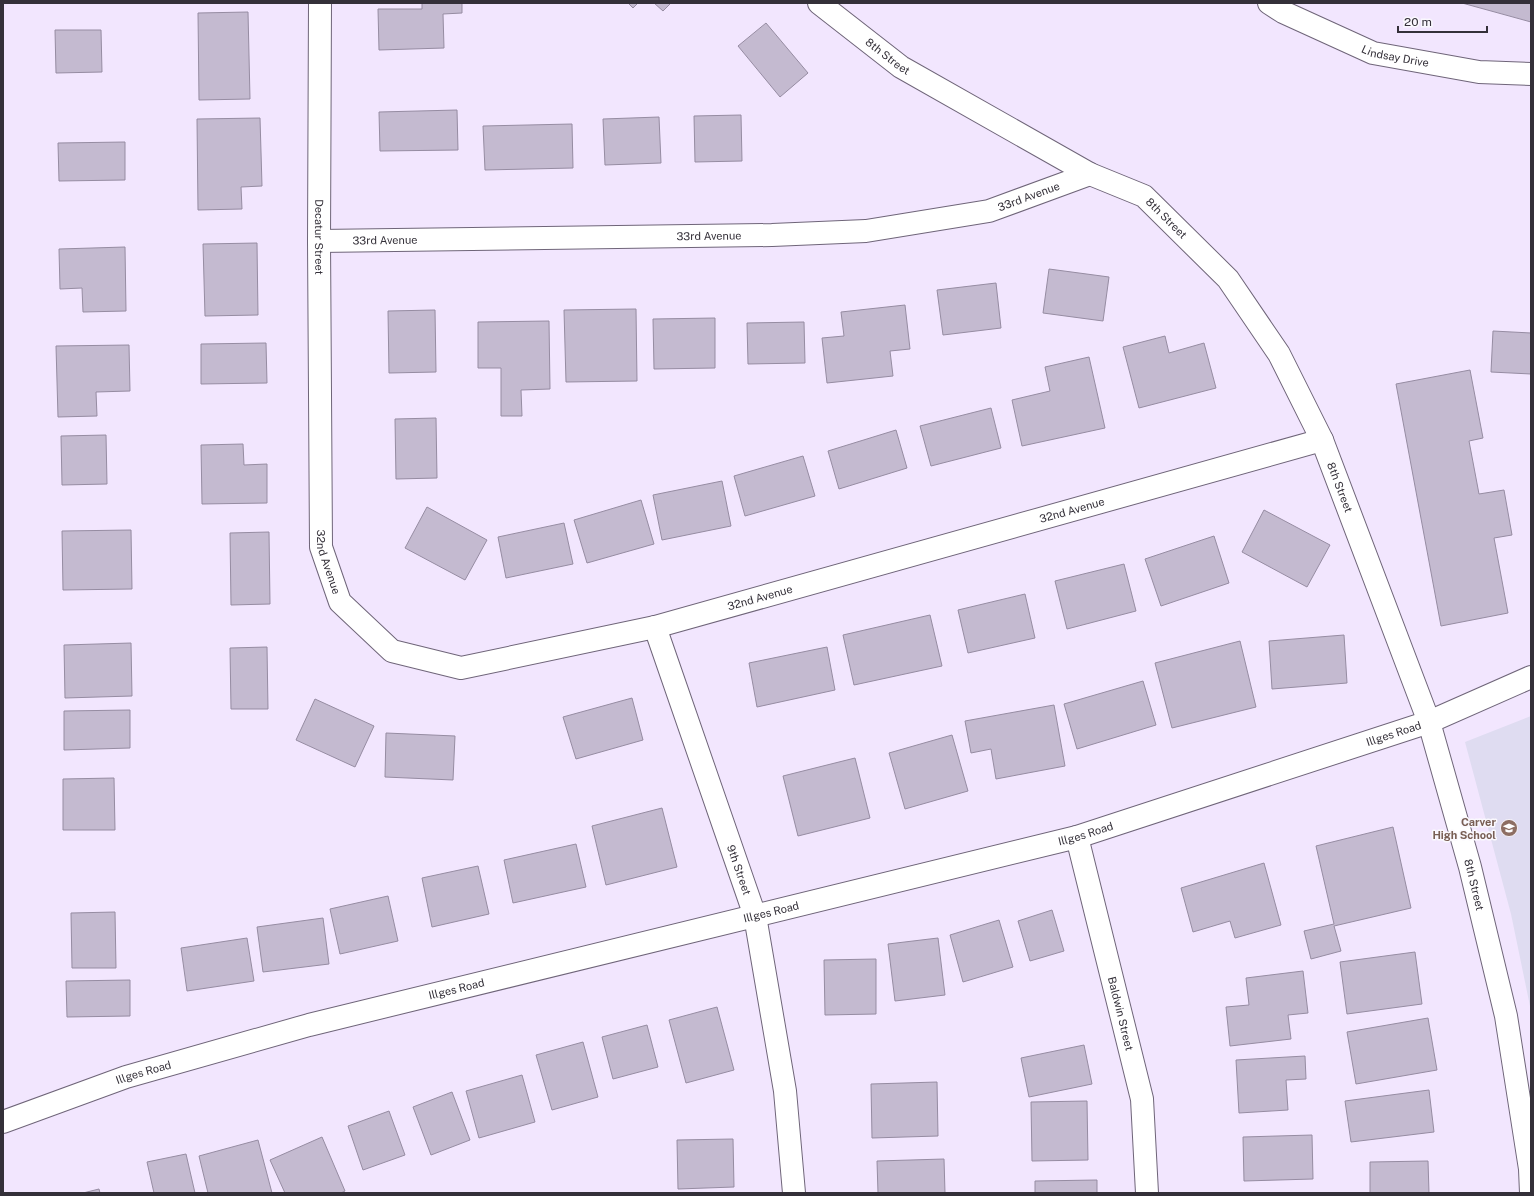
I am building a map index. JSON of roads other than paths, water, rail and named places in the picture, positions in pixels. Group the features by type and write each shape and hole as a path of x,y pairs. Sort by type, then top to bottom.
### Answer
{"street":[{"name":"Decatur Street","path":"320,3 320,472"},
{"name":"8th Street","path":"819,3 901,67 1090,174 1144,196 1228,279 1279,354 1322,440 1429,722 1470,867 1506,1016 1530,1169 1531,1193"},
{"name":"Lindsay Drive","path":"1269,3 1283,12 1373,53 1479,72 1531,74"},
{"name":"33rd Avenue","path":"319,241 764,235 866,231 989,211 1090,174"},
{"name":"32nd Avenue","path":"320,472 321,546 340,602 392,651 461,668 655,627 1322,440"},
{"name":"9th Street","path":"655,627 755,916 785,1091 794,1193"},
{"name":"Illges Road","path":"3,1122 126,1077 309,1025 1077,837 1429,722 1531,677"},
{"name":"Baldwin Street","path":"1077,837 1142,1099 1147,1193"}],"place":[{"name":"Carver High School","path":"1509,828"}]}
